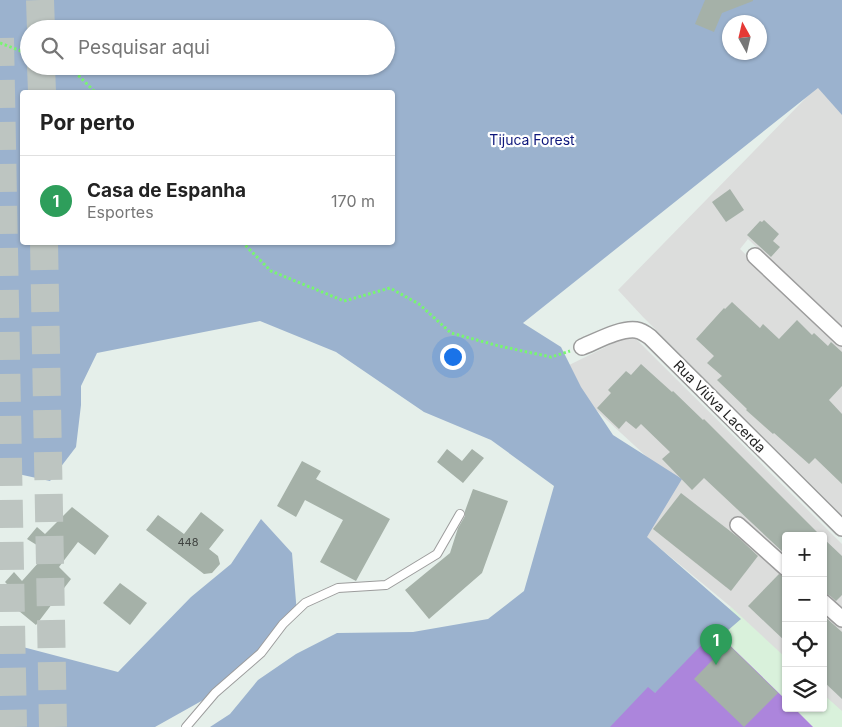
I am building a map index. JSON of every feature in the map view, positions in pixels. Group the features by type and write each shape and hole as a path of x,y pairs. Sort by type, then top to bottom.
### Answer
{"street":[{"path":"755,256 842,338"},
{"name":"Rua Viúva Lacerda","path":"582,348 620,331 634,330 650,337 842,528"},
{"path":"738,525 782,564"},
{"path":"827,606 842,619"}],"lane":[{"path":"186,727 215,693 261,653 283,624 306,603 338,588 386,584 437,554 460,514"}],"path":[{"path":"0,43 20,51"},
{"path":"79,75 93,90"},
{"path":"245,245 270,271 344,301 390,288 419,304 451,333 498,346 551,357 582,348"}],"shaded area":[{"path":"842,61 842,328 748,239 740,249 842,347 842,515 618,290"},
{"path":"628,336 633,336 842,544 842,727 610,727 715,631 731,607 638,530 674,482 555,372"},
{"path":"731,607 782,654 782,696 715,631"},
{"path":"715,631 782,696 782,712 798,712 813,727 610,727 648,687 655,693"},
{"path":"827,698 842,711 842,727 813,727 798,712 827,712"}],"green space":[{"name":"Tijuca Forest","path":"0,0 842,0 842,115 818,88 523,323 561,347 581,387 613,435 682,479 647,537 741,619 616,727 210,727 230,714 258,680 296,654 337,633 413,632 488,619 524,591 554,486 491,440 424,412 336,352 260,321 97,353 81,386 81,405 76,447 50,481 0,470"},
{"path":"261,519 292,553 297,614 205,699 155,727 0,727 0,641 118,672 191,597 231,564"}],"building":[{"path":"705,0 753,1 722,13 714,32 695,24"},
{"path":"730,189 744,210 726,222 712,202"},
{"path":"764,220 779,234 773,241 780,247 771,257 747,235 760,221"},
{"path":"732,302 760,328 763,324 779,339 797,320 812,335 814,333 828,346 831,342 842,352 842,386 829,400 842,414 842,484 815,458 809,464 746,410 717,380 722,376 707,363 714,356 696,339 724,308"},
{"path":"641,364 673,391 704,419 817,532 782,532 782,551 704,478 692,490 662,459 670,452 641,424 636,429 626,421 619,429 597,408 611,393 608,390 626,371 631,375"},
{"path":"447,449 462,461 472,449 484,458 463,483 437,462"},
{"path":"302,461 321,471 316,479 390,519 356,581 320,562 343,520 305,500 296,517 277,506"},
{"path":"473,489 508,501 482,573 429,619 405,590 450,553 458,528 465,516"},
{"path":"681,493 739,538 758,556 731,591 653,529"},
{"path":"72,507 109,536 95,555 78,542 59,567 71,579 36,625 8,602 16,593 5,582 14,572 22,581 48,552 27,539 37,527 45,534"},
{"path":"201,512 224,530 209,549 218,556 220,564 212,573 204,574 146,530 158,515 184,534"},
{"path":"827,542 842,556 842,595 836,601 827,594"},
{"path":"779,574 782,575 782,638 748,606"},
{"path":"120,583 147,603 130,625 103,603"},
{"path":"827,619 842,632 842,699 827,685"},
{"path":"728,644 778,693 744,727 694,679"}],"tunnel":[{"path":"40,0 41,20"},
{"path":"0,38 13,727"},
{"path":"41,75 42,90"},
{"path":"44,245 53,727"}],"place":[{"name":"Casa de Espanha","path":"716,665"}]}
